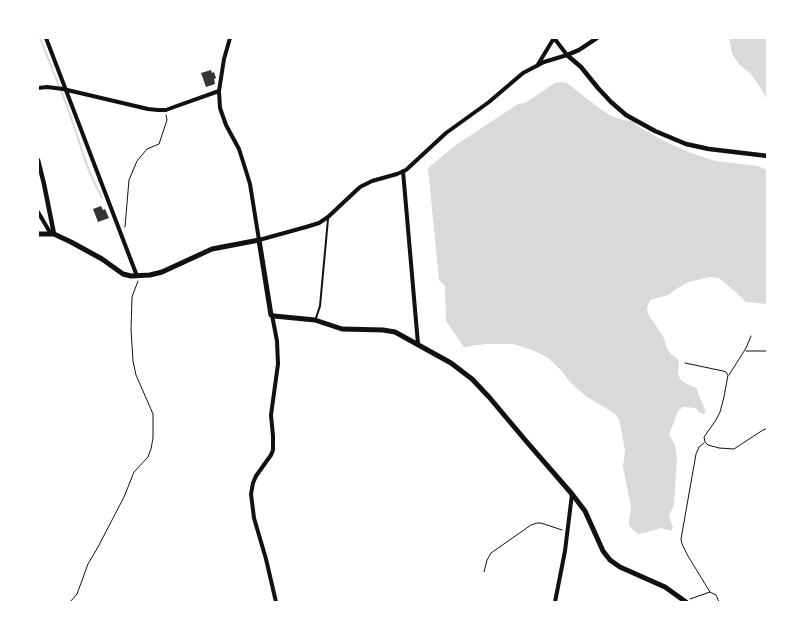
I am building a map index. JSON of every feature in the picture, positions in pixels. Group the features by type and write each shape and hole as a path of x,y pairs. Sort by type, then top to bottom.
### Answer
{"main road":[{"path":"38,234 52,234 72,242 102,259 123,274 139,276 162,272 212,249 259,240 272,314 274,316 315,320 342,329 390,331 400,334 451,363 472,379 489,397 572,494 585,511 603,551 610,560 620,567 665,587 686,602"}],"street":[{"path":"46,38 123,242 139,276"},
{"path":"230,38 224,59 219,91 220,108 226,125 239,149 250,184 259,240 319,223 360,187 403,171 411,166 446,133 489,102 524,73 550,60 579,50 597,38"},
{"path":"536,66 554,38 567,55 581,67 611,102 626,114 655,131 675,140 703,148 768,156"},
{"path":"38,88 53,87 148,109 166,110 219,91"},
{"path":"38,160 52,234"},
{"path":"403,171 418,344"},
{"path":"38,212 52,234"},
{"path":"272,314 277,341 278,364 271,415 273,450 256,476 251,494 254,518 276,602"},
{"path":"555,602 568,532 572,494"}],"lane":[{"path":"315,320 320,306 328,216"}],"path":[{"path":"123,242 129,180 137,161 147,149 159,144 166,120 166,110"},
{"path":"70,602 76,594 88,564 124,497 134,472 148,457 151,449 153,414 136,375 131,329 132,297 139,276"},
{"path":"751,336 745,351 728,375 720,412 704,437 708,445 734,449 768,428"},
{"path":"745,351 768,351"},
{"path":"685,363 723,371 728,375"},
{"path":"705,442 699,446 696,454 681,539 688,556 710,592 716,595 719,602"},
{"path":"484,572 491,553 530,525 541,523 568,532"},
{"path":"686,602 710,592"}],"shaded area":[{"path":"729,38 767,38 767,104 765,95 752,75 740,65 732,54"},
{"path":"555,83 567,83 611,116 633,121 639,127 664,141 689,152 715,161 758,166 767,170 767,304 746,302 719,278 710,277 689,282 668,295 650,300 647,308 648,314 663,336 666,346 671,354 679,360 678,373 680,379 696,388 706,412 704,414 698,412 696,408 683,407 678,411 669,435 675,445 677,458 674,505 669,516 673,527 671,531 661,528 638,534 629,526 631,507 623,467 625,450 619,419 614,413 587,397 547,357 513,344 486,344 464,347 446,321 445,286 439,280 428,168 456,145 518,104 525,103"}],"building":[{"path":"211,70 216,78 214,79 215,84 206,87 201,73"},
{"path":"101,206 103,210 105,209 109,218 98,222 93,209"}],"waterway":[{"path":"40,38 67,106 89,171 102,198"}]}
